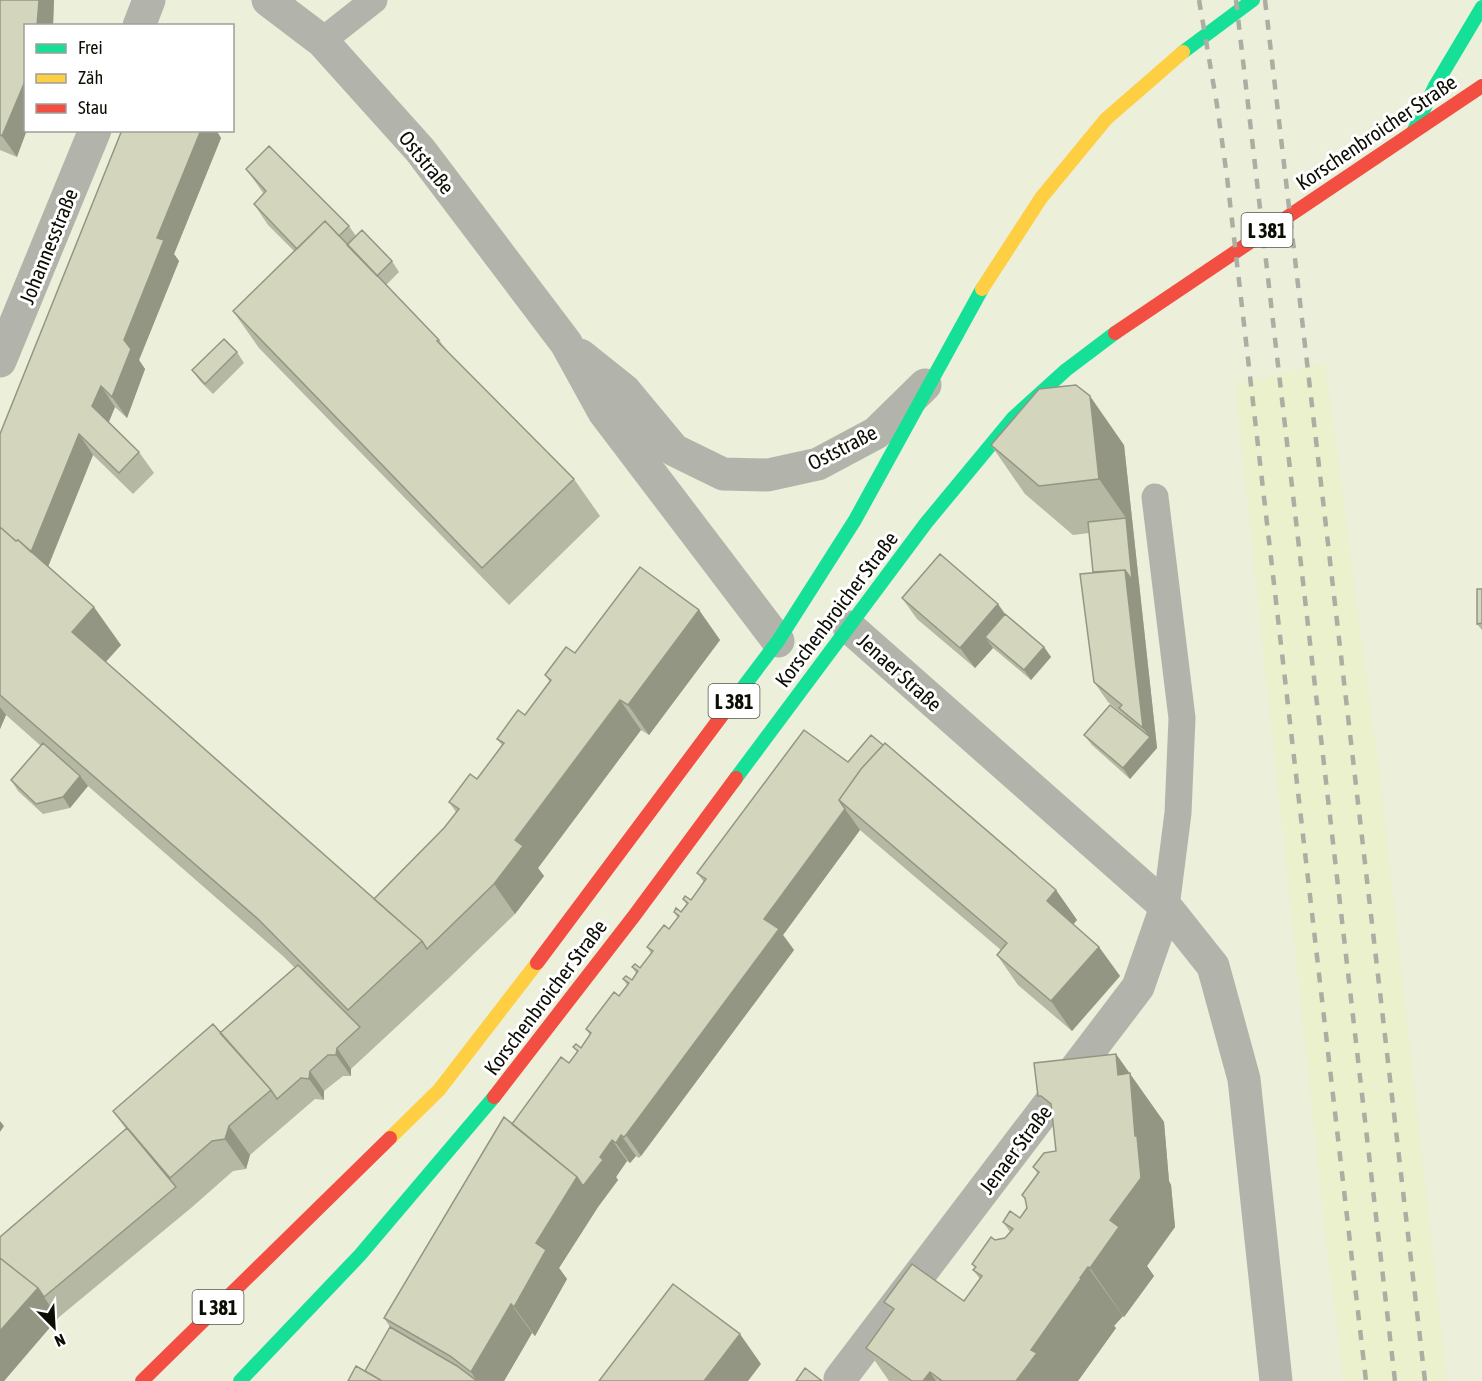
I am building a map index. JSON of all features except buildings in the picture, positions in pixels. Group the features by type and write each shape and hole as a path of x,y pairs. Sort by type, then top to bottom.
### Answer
{"main road":[{"name":"Korschenbroicher Straße","path":"142,1381 439,1090 590,894 778,641 855,520 983,288 1041,198 1106,119 1188,48 1253,0"},
{"path":"1412,134 1435,86 1482,7"},
{"name":"Korschenbroicher Straße","path":"240,1381 360,1255 485,1109 641,907 926,523 1013,418 1066,370 1123,327 1482,86"}],"street":[{"path":"140,24 149,0"},
{"name":"Oststraße","path":"268,0 322,41 420,150 566,343 604,412 778,641"},
{"name":"Johannesstraße","path":"0,361 94,132"},
{"name":"Oststraße","path":"566,343 625,391 674,450 723,474 768,475 818,464 876,433 933,377"},
{"name":"Jenaer Straße","path":"849,627 1166,907 1213,966 1244,1079 1276,1381"},
{"name":"Jenaer Straße","path":"840,1379 1138,987 1166,907"}],"lane":[{"path":"322,41 374,0"},
{"path":"1155,497 1182,718 1178,813 1166,907"}],"shaded area":[{"path":"1325,363 1381,787 1447,1381 1344,1381 1324,1220 1235,384"}],"railway":[{"path":"1199,0 1227,177 1366,1381"},
{"path":"1236,0 1395,1381"},
{"path":"1265,0 1425,1381"}],"traffic: fast":[{"path":"1183,52 1253,0"},
{"path":"1414,130 1435,86 1482,7"},
{"path":"729,706 778,641 855,520 982,289"},
{"path":"736,778 926,523 1013,418 1066,370 1115,333"},
{"path":"240,1381 360,1255 494,1097"}],"traffic: slow":[{"path":"982,289 1041,198 1106,119 1183,52"},
{"path":"390,1138 439,1090 537,963"}],"traffic: jam":[{"path":"1115,333 1482,86"},
{"path":"537,963 729,706"},
{"path":"494,1097 634,916 736,778"},
{"path":"142,1381 390,1138"}]}
